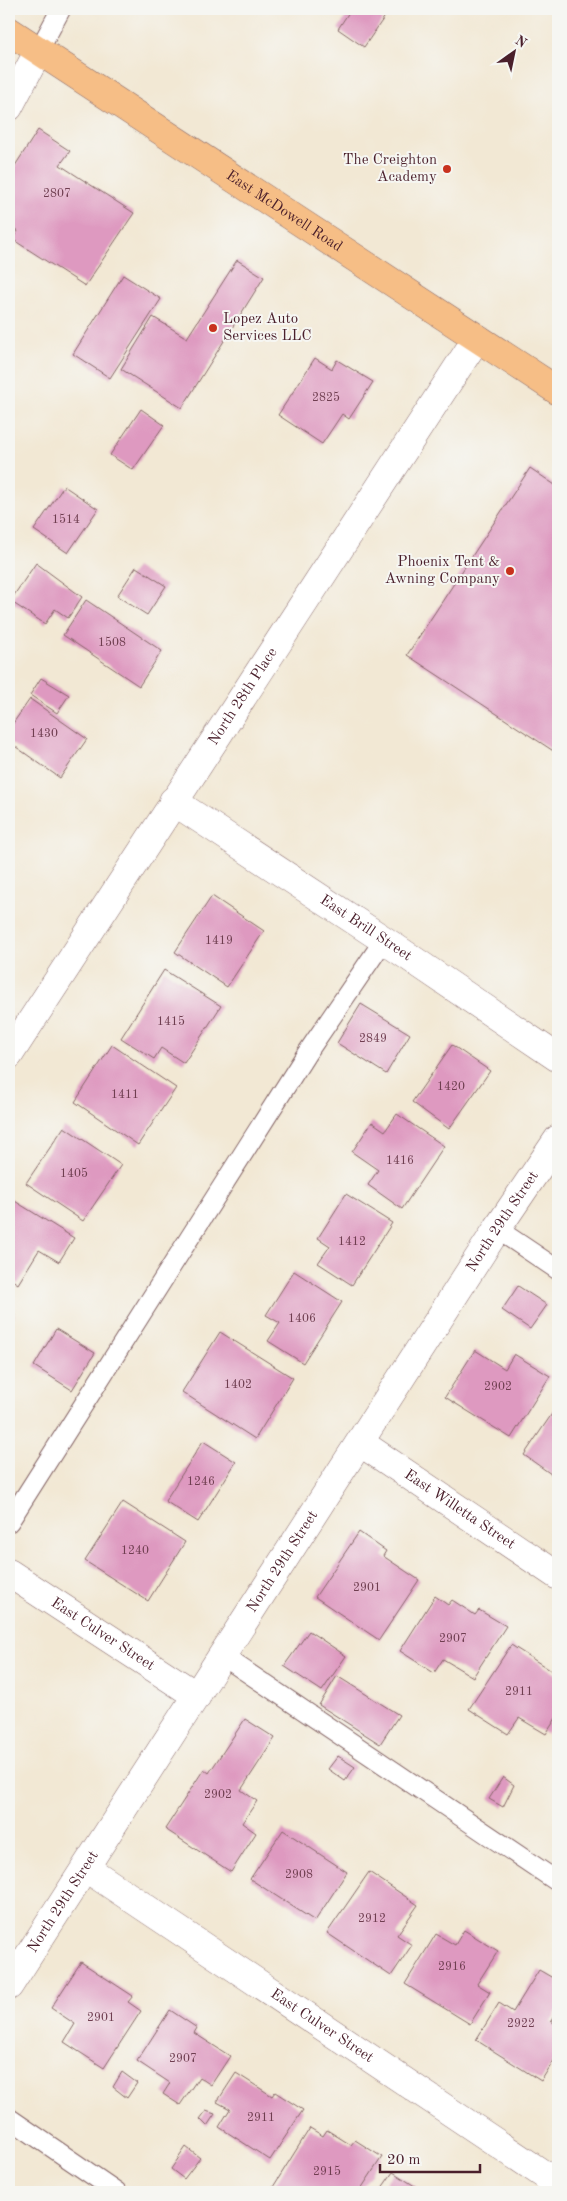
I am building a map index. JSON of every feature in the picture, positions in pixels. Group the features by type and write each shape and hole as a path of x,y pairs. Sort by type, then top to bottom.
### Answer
{"main road":[{"name":"East McDowell Road","path":"9,31 558,392"}],"street":[{"path":"9,107 39,50"},
{"name":"North 28th Place","path":"9,1055 477,338"},
{"name":"East Brill Street","path":"173,801 384,940 558,1058"},
{"name":"North 29th Street","path":"9,1986 361,1443 497,1229 558,1139"},
{"name":"East Willetta Street","path":"361,1443 558,1576"},
{"name":"East Culver Street","path":"9,1573 197,1696"},
{"name":"East Culver Street","path":"86,1868 558,2184"}],"lane":[{"path":"39,50 61,9"},
{"path":"9,1522 306,1053 384,940"},
{"path":"497,1229 558,1270"},
{"path":"223,1656 558,1882"},
{"path":"9,2118 118,2192"}],"building":[{"path":"351,9 390,9 364,47 338,29"},
{"path":"38,130 70,151 60,165 134,213 85,286 12,239 18,231 9,225 9,175"},
{"name":"Lopez Auto Services LLC","path":"237,260 264,277 182,408 121,369 153,317 187,338"},
{"path":"123,275 161,299 110,378 73,354"},
{"path":"315,358 332,369 337,360 373,382 349,419 342,414 322,444 278,415"},
{"path":"141,409 164,425 133,470 110,455"},
{"name":"Phoenix Tent & Awning Company","path":"530,468 558,487 558,754 407,655"},
{"path":"64,486 98,509 68,553 34,530"},
{"path":"36,563 82,597 68,618 55,609 45,624 10,601"},
{"path":"136,567 166,586 147,615 117,596"},
{"path":"86,600 162,651 139,686 63,635"},
{"path":"41,678 69,695 57,713 30,695"},
{"path":"30,699 87,739 60,778 9,742 9,729"},
{"path":"212,896 264,931 227,987 175,952"},
{"path":"164,970 221,1006 184,1063 161,1048 154,1059 121,1038"},
{"path":"361,1004 410,1034 386,1074 337,1043"},
{"path":"112,1045 176,1088 138,1145 75,1102"},
{"path":"452,1045 490,1071 449,1129 412,1102"},
{"path":"397,1114 444,1146 402,1209 368,1185 378,1170 352,1152 372,1122 385,1131"},
{"path":"64,1127 121,1165 83,1221 26,1183"},
{"path":"346,1194 392,1223 352,1285 318,1263 330,1246 318,1238"},
{"path":"10,1198 74,1238 59,1262 39,1250 18,1284 9,1278"},
{"path":"294,1271 342,1302 303,1363 268,1341 280,1323 266,1315"},
{"path":"518,1286 547,1305 530,1329 502,1310"},
{"path":"9,1310 15,1315 9,1324"},
{"path":"56,1329 95,1353 72,1390 34,1366"},
{"path":"220,1332 293,1378 255,1439 182,1392"},
{"path":"475,1350 505,1369 514,1354 550,1376 511,1438 445,1397"},
{"path":"558,1405 558,1479 524,1455"},
{"path":"203,1441 236,1462 198,1522 165,1501"},
{"path":"123,1502 185,1542 148,1601 85,1561"},
{"path":"359,1532 386,1551 383,1556 419,1580 379,1640 315,1597"},
{"path":"435,1596 448,1605 452,1600 475,1615 479,1610 506,1626 473,1677 443,1659 434,1673 400,1651"},
{"path":"309,1631 346,1656 322,1691 284,1666"},
{"path":"511,1645 558,1675 558,1715 546,1734 519,1718 508,1734 469,1709"},
{"path":"337,1676 399,1715 380,1744 319,1705"},
{"path":"245,1719 275,1738 241,1790 257,1801 242,1823 256,1833 231,1872 165,1829 204,1769 209,1773"},
{"path":"558,1748 558,1760 553,1757"},
{"path":"338,1756 355,1767 345,1781 328,1769"},
{"path":"503,1777 514,1785 503,1807 489,1799"},
{"path":"283,1830 347,1872 315,1921 250,1879"},
{"path":"369,1872 418,1905 397,1935 412,1945 391,1976 327,1933"},
{"path":"464,1930 498,1951 477,1984 490,1992 470,2024 405,1984 436,1934 455,1945"},
{"path":"81,1962 133,1996 128,2002 141,2011 104,2068 64,2042 75,2024 51,2008"},
{"path":"539,1970 558,1981 558,2010 551,2021 558,2026 558,2054 541,2081 476,2040 499,2003 513,2012"},
{"path":"170,2010 197,2028 194,2033 230,2056 211,2085 199,2077 180,2105 163,2094 170,2083 137,2061"},
{"path":"122,2072 137,2083 127,2098 113,2087"},
{"path":"236,2073 272,2096 275,2092 303,2110 270,2160 219,2127 230,2109 217,2102"},
{"path":"206,2111 215,2114 207,2126 200,2119"},
{"path":"310,2128 323,2136 327,2130 351,2145 355,2140 382,2157 359,2192 281,2192 273,2187"},
{"path":"186,2147 200,2158 184,2179 171,2169"},
{"path":"393,2172 424,2192 379,2192"}],"place":[{"name":"The Creighton Academy","path":"447,169"},
{"name":"Lopez Auto Services LLC","path":"213,328"},
{"name":"Phoenix Tent & Awning Company","path":"510,571"}]}
